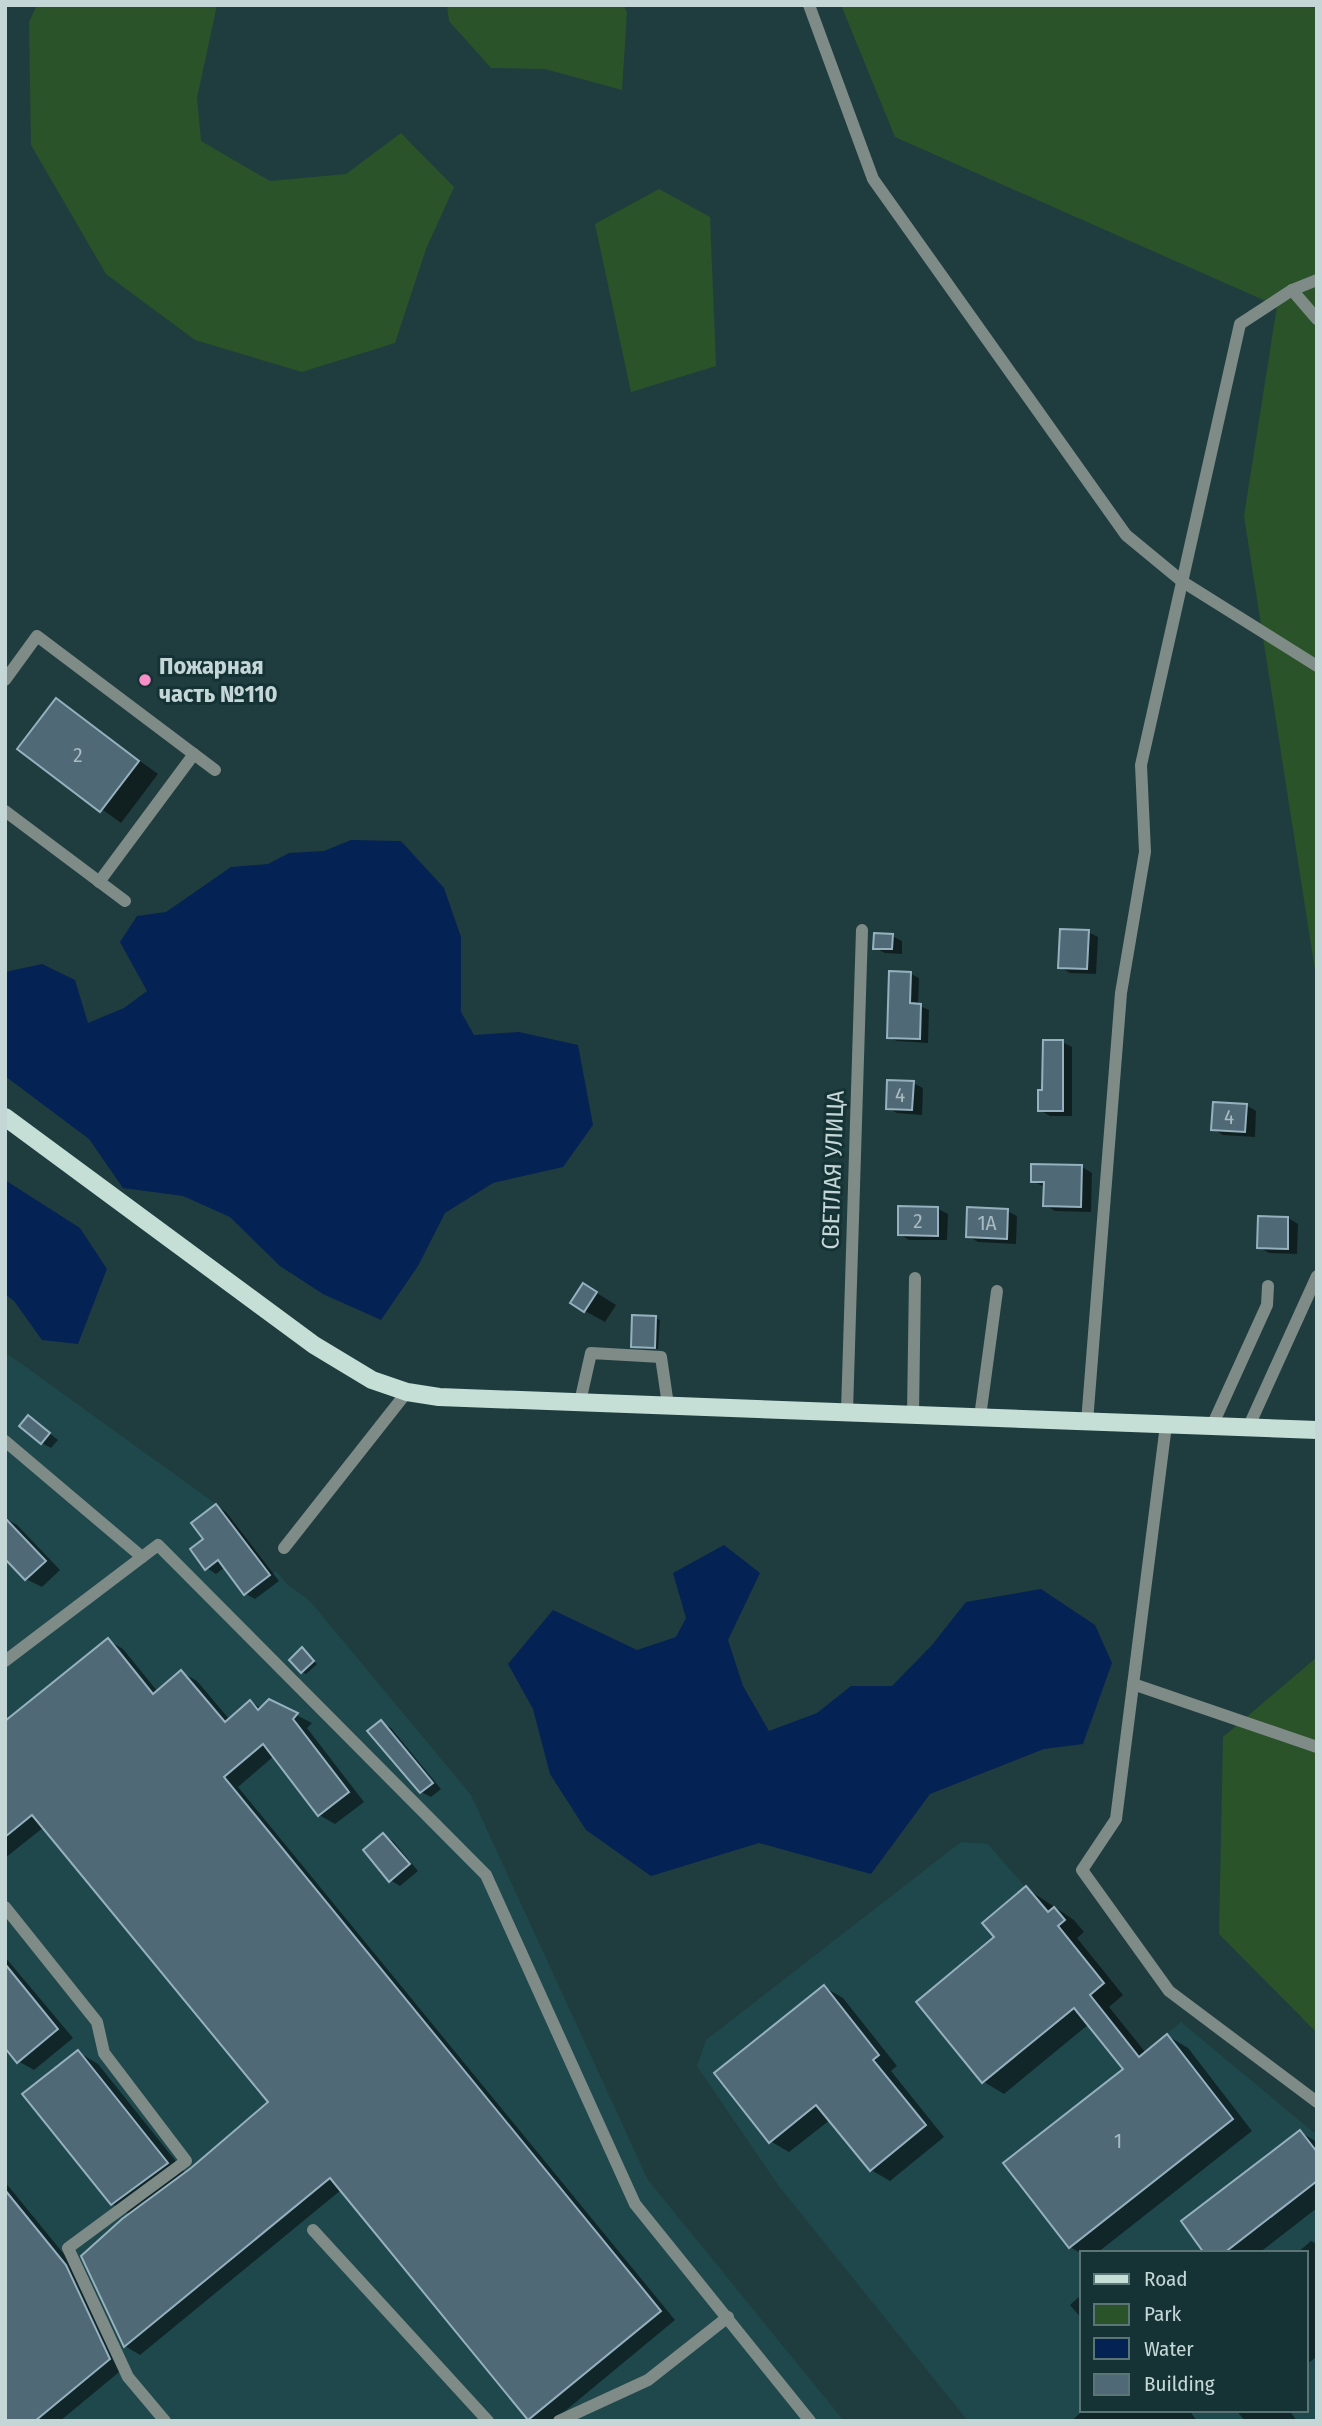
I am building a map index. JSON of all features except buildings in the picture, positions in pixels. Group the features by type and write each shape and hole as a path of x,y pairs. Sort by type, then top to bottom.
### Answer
{"main road":[{"path":"5,1117 314,1345 372,1380 407,1392 439,1397 1317,1430"}],"lane":[{"path":"809,5 873,179 1126,535 1183,582 1317,666"},
{"path":"1087,1422 1121,993 1145,852 1141,765 1240,324 1292,290 1317,280"},
{"path":"1292,290 1317,319"},
{"path":"5,680 37,636 215,770"},
{"path":"99,881 194,754"},
{"path":"5,811 125,901"},
{"name":"СВЕТЛАЯ УЛИЦА","path":"847,1412 862,930"},
{"path":"1248,1428 1317,1276"},
{"path":"913,1415 915,1278"},
{"path":"1212,1426 1266,1305 1268,1286"},
{"path":"981,1418 996,1292"},
{"path":"580,1402 591,1353 661,1357 668,1405"},
{"path":"284,1548 407,1392"},
{"path":"1166,1425 1116,1819 1082,1870 1170,1991 1317,2102"},
{"path":"5,1441 142,1558"},
{"path":"5,1661 158,1545 486,1875 635,2204 810,2421"},
{"path":"1133,1684 1317,1747"},
{"path":"5,1907 97,2022 104,2053 186,2161 68,2248 128,2377 165,2421"},
{"path":"313,2230 488,2421"},
{"path":"559,2421 648,2380 728,2317"}],"shaded area":[{"path":"5,1352 216,1504 270,1575 276,1571 287,1584 310,1601 471,1795 648,2180 844,2421 5,2421"},
{"path":"961,1842 988,1844 1047,1912 1054,1907 1065,1920 1058,1926 1104,1983 1090,1995 1139,2056 1181,2022 1317,2135 1317,2421 968,2421 778,2185 697,2066 706,2040"}],"green space":[{"path":"37,5 217,5 197,98 201,141 270,181 346,174 401,133 454,187 426,249 395,343 302,372 195,340 106,274 31,145 29,22"},
{"path":"447,5 624,5 627,13 622,90 545,69 491,68 449,21"},
{"path":"841,5 1317,5 1317,983 1244,516 1277,306 895,137"},
{"path":"659,189 710,217 716,366 631,392 595,224"},
{"path":"1317,1657 1317,2033 1219,1934 1223,1737"}],"water":[{"path":"351,840 401,841 444,888 461,937 461,1012 474,1035 519,1032 578,1045 593,1125 563,1167 493,1183 445,1213 418,1266 381,1320 323,1294 280,1266 230,1217 183,1196 123,1188 89,1139 5,1076 5,972 42,964 75,980 88,1023 124,1008 147,991 120,942 137,916 166,912 231,867 268,864 289,853 324,851"},
{"path":"5,1180 80,1228 107,1269 78,1344 42,1340 14,1301 5,1294"},
{"path":"724,1545 760,1573 728,1640 743,1686 769,1731 817,1713 851,1686 892,1686 932,1645 966,1602 1041,1589 1095,1625 1112,1663 1083,1744 1044,1749 930,1794 871,1874 759,1843 651,1876 586,1830 550,1774 533,1709 508,1664 553,1610 637,1650 676,1637 686,1618 673,1573"}],"place":[{"name":"Пожарная часть №110","path":"145,680"}]}
